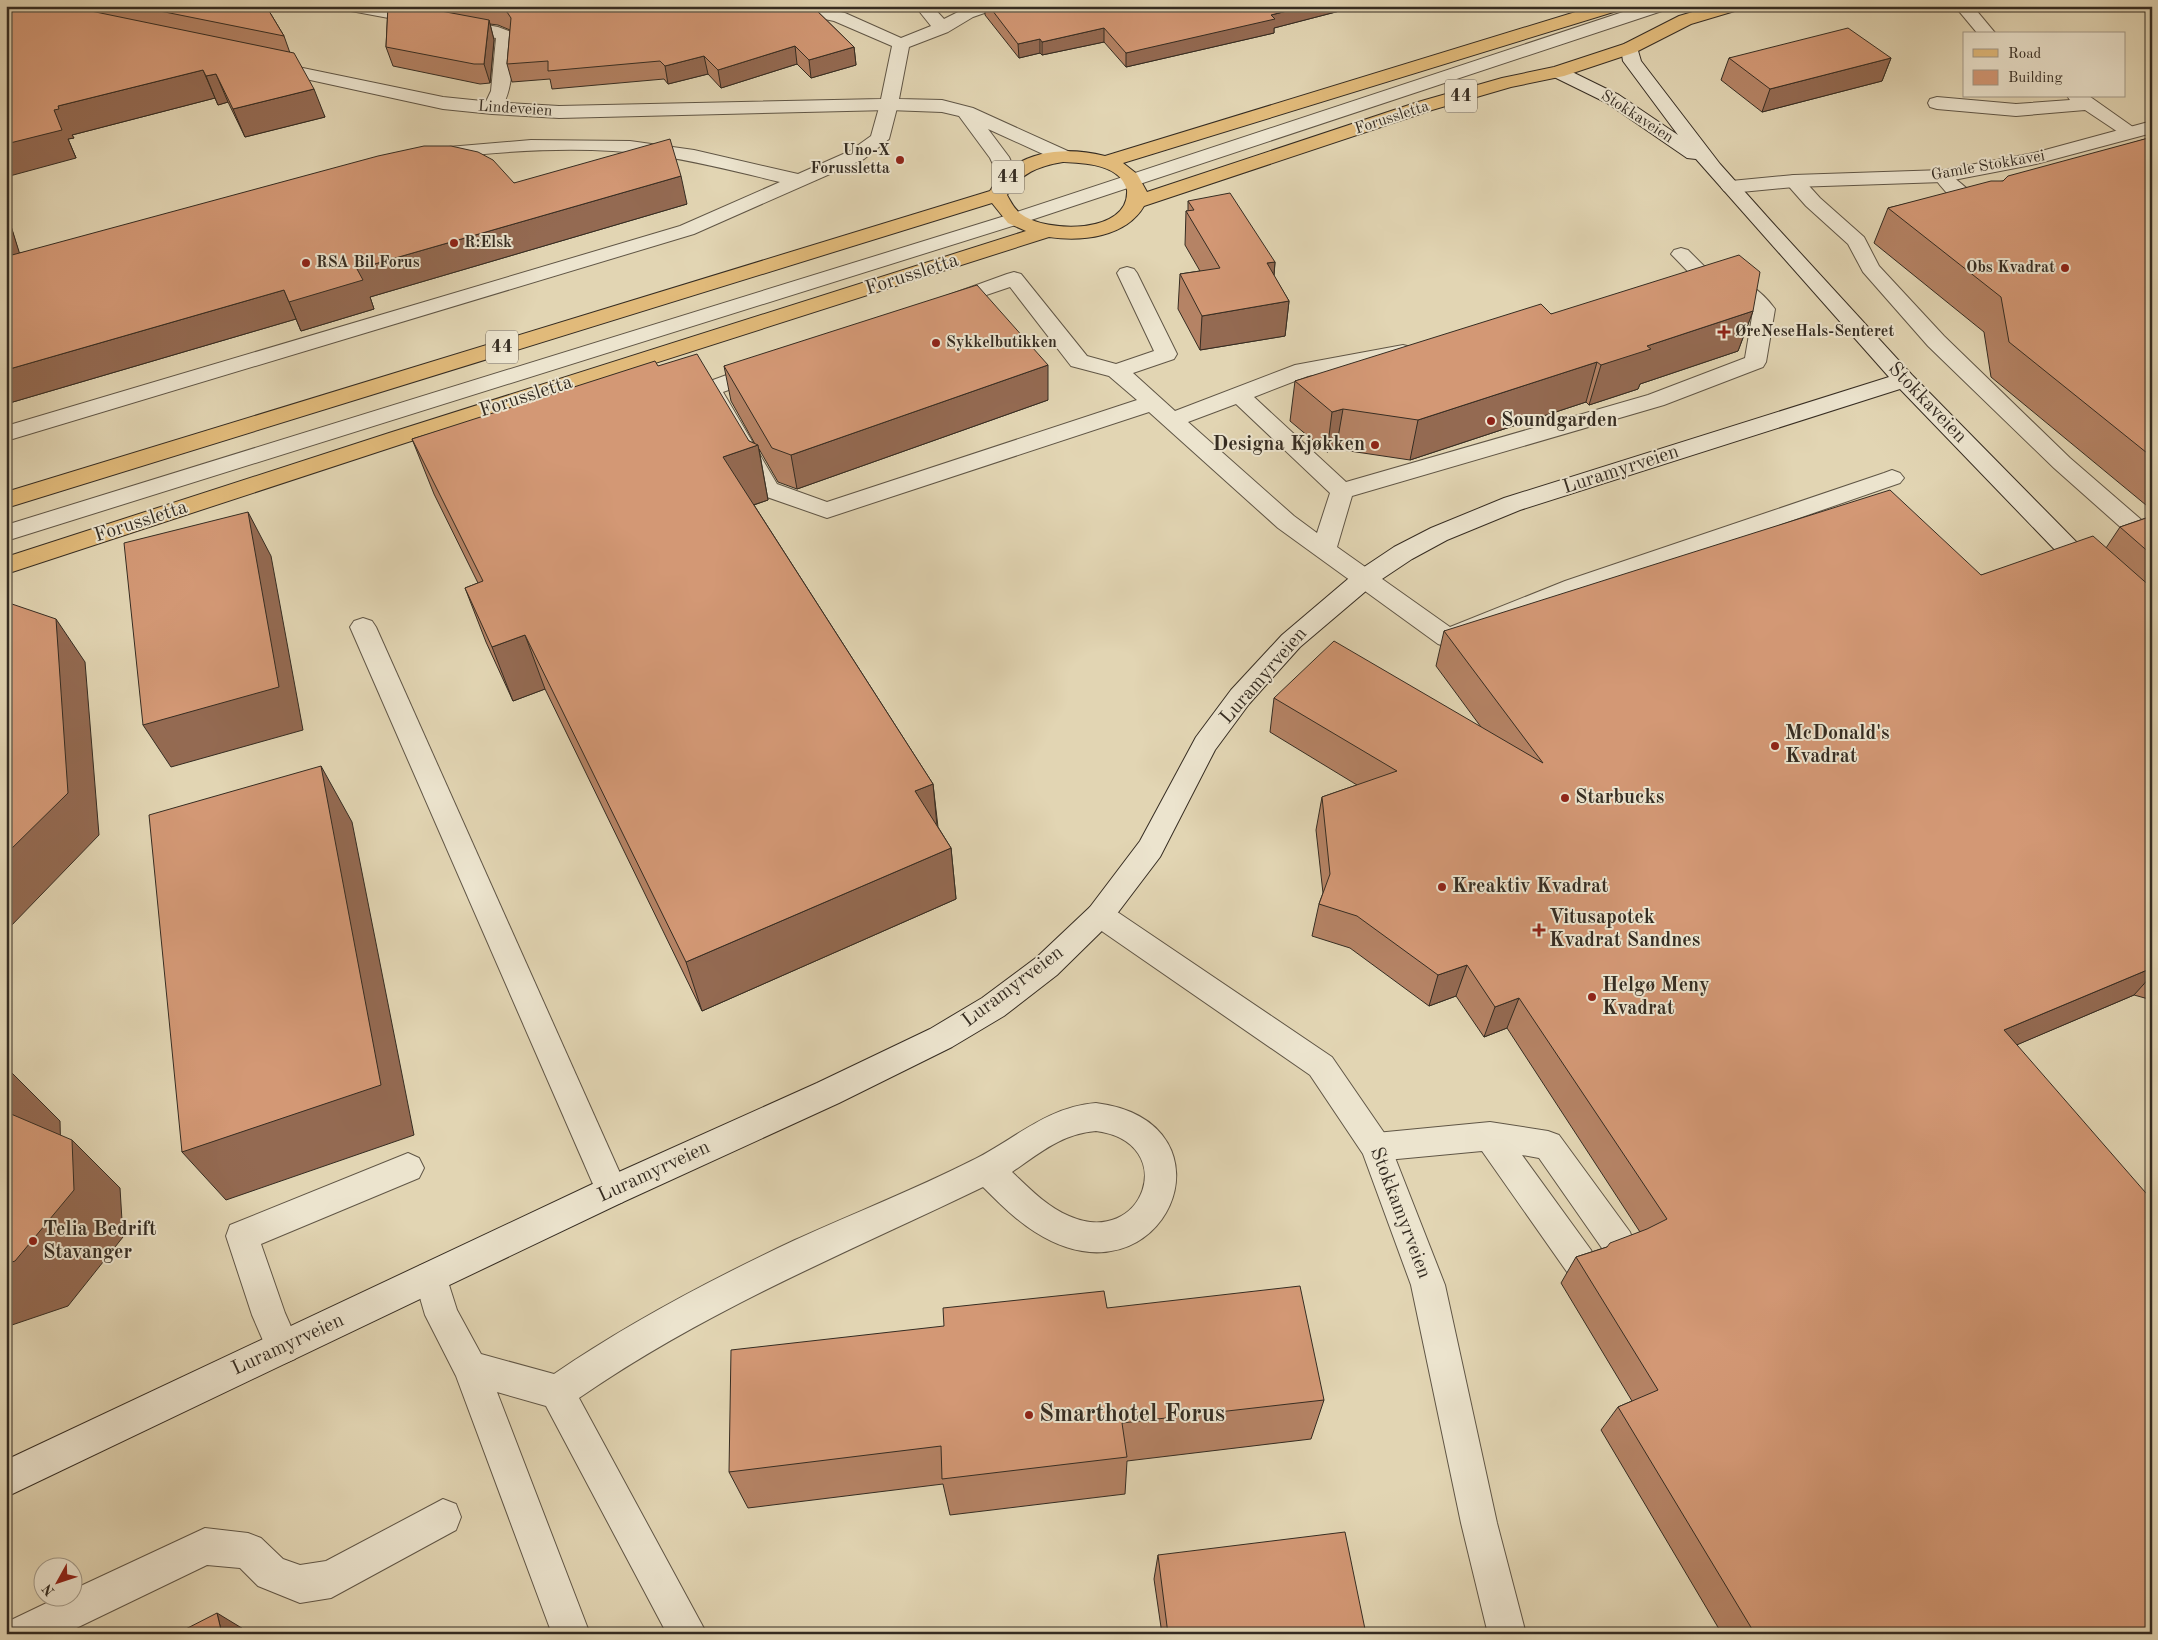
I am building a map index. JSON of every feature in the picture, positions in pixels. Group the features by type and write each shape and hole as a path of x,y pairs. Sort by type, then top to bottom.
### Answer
{"main road":[{"name":"44","path":"1105,162 1614,6"},
{"name":"Forussletta","path":"1015,219 1047,231 1086,232 1111,225 1130,213 1136,202 1425,106 1508,82 1558,72 1630,48 1671,26 1732,6"},
{"name":"44","path":"6,500 1003,186 1022,166 1041,159 1063,156 1086,157 1121,169 1132,179"},
{"path":"1132,179 1137,191 1136,202"},
{"name":"44","path":"1003,186 1005,209 1015,219"},
{"name":"Forussletta","path":"6,566 397,438 1047,231"}],"street":[{"path":"350,6 498,32 505,36 500,90 492,108"},
{"path":"789,6 839,18 901,44 942,28 966,13 987,6"},
{"path":"923,6 942,28"},
{"path":"6,534 1015,219 1659,6"},
{"path":"1969,6 1967,10 1985,32"},
{"path":"6,434 688,230 857,155 880,139 901,44"},
{"name":"Stokkaveien","path":"1630,48 1632,61 1713,168 1904,380 2083,565 2111,590"},
{"name":"Lindeveien","path":"250,62 443,103 492,108 560,112 889,104 942,106 966,112 1063,156"},
{"name":"Stokkaveien","path":"1558,72 1613,99 1713,168"},
{"path":"1305,122 1389,75"},
{"path":"1937,103 2016,110 2082,100 2131,132"},
{"path":"1305,122 1425,106"},
{"path":"966,112 1000,157 1003,186"},
{"name":"Gamle Stokkavei","path":"1731,187 1794,180 1943,176 2036,158 2152,127"},
{"path":"418,155 487,148 536,146 630,147 695,156 799,180"},
{"path":"1943,176 1951,187 1980,210"},
{"path":"1794,180 1812,202 1857,241 1870,268 1936,341 2062,463 2152,542"},
{"path":"1342,491 1656,400 1755,362 1764,308 1732,282 1700,285 1681,254"},
{"path":"1117,371 1166,354 1126,273"},
{"path":"922,311 1014,278 1079,361 1117,371 1286,522 1447,638 1574,587 1892,478"},
{"path":"1171,420 1303,370 1427,348"},
{"path":"784,362 710,389 769,489 827,510 1152,403"},
{"name":"Luramyrveien","path":"6,1479 612,1191 828,1093 941,1038 993,1007 1047,966 1100,915 1150,849 1205,744 1240,697 1290,641 1364,579 1403,553 1440,534 1512,504 1904,380"},
{"path":"1238,395 1342,491"},
{"path":"1324,549 1342,491"},
{"path":"363,627 612,1191"},
{"name":"Stokkamyrveien","path":"1100,915 1321,1066 1376,1146 1428,1285 1479,1523 1507,1634"},
{"path":"557,1392 609,1356 748,1279 987,1170 1061,1124 1078,1118 1105,1117 1127,1124 1146,1136 1159,1156 1162,1179 1157,1200 1145,1220 1130,1230 1113,1236 1092,1239 1070,1234 1029,1212 987,1170"},
{"path":"1490,1136 1579,1262"},
{"path":"1376,1146 1490,1136 1548,1145 1618,1243"},
{"path":"283,1348 242,1236 408,1168"},
{"path":"431,1277 442,1315 470,1368 571,1634"},
{"path":"470,1368 557,1392 688,1634"},
{"path":"22,1634 205,1546 248,1551 272,1573 300,1584 331,1579 443,1517"}],"building":[{"path":"6,6 73,6 294,53 314,89 233,109 216,74 206,76 203,70 58,106 59,109 54,110 62,130 6,144"},
{"path":"135,6 266,6 284,36"},
{"path":"388,6 414,6 489,20 484,64 474,64 386,47"},
{"path":"487,6 812,6 854,47 809,60 795,46 718,70 704,56 665,66 660,61 548,71 548,61 507,64 511,18 507,12"},
{"path":"989,6 1306,6 1271,15 1275,19 1126,53 1104,28 1042,42 1040,39 1018,44"},
{"path":"1848,28 1891,58 1770,89 1729,58"},
{"path":"2152,137 2152,457 2009,342 2001,297 1888,208 1991,181 2003,181 2008,176"},
{"path":"670,139 681,176 357,269 363,280 289,302 284,290 6,370 6,245 9,244 12,255 378,156 424,146 451,146 478,152 493,160 514,183"},
{"path":"1230,193 1275,262 1267,263 1289,301 1202,316 1180,274 1220,268 1186,211 1194,210 1188,201"},
{"path":"1739,255 1760,272 1753,311 1647,346 1651,349 1601,365 1597,362 1418,420 1343,409 1332,412 1295,381 1541,304 1551,314"},
{"path":"977,285 1048,365 791,455 772,448 724,366"},
{"path":"697,354 749,441 758,445 723,457 933,784 915,791 951,848 686,962 525,635 492,647 465,588 483,581 412,439 655,361 658,366"},
{"path":"1890,490 1981,575 2093,536 2152,588 2152,968 2004,1030 2152,1200 2152,1634 1755,1634 1618,1407 1658,1390 1576,1257 1607,1247 1610,1243 1667,1219 1519,998 1495,1007 1467,965 1438,975 1357,916 1319,904 1330,874 1322,797 1397,771 1274,698 1334,641 1543,763 1444,631"},
{"path":"248,512 279,687 143,725 124,543"},
{"path":"2152,516 2152,555 2120,527"},
{"path":"9,603 56,619 68,793 6,854 6,606"},
{"path":"321,766 381,1085 182,1152 149,815"},
{"path":"6,1069 10,1071 11,1114 72,1140 74,1190 15,1261 6,1264"},
{"path":"1300,1286 1324,1400 1122,1423 1127,1457 942,1479 941,1446 729,1472 731,1350 944,1326 943,1308 1104,1291 1107,1308"},
{"path":"1345,1532 1366,1634 1168,1634 1158,1555"},
{"path":"217,1613 222,1634 176,1634"}],"place":[{"name":"Uno-X Forussletta","path":"900,160"},
{"name":"R:Elsk","path":"454,243"},
{"name":"RSA Bil Forus","path":"306,263"},
{"name":"Obs Kvadrat","path":"2065,268"},
{"name":"ØreNeseHals-Senteret","path":"1724,332"},
{"name":"Sykkelbutikken","path":"936,343"},
{"name":"Soundgarden","path":"1491,421"},
{"name":"Designa Kjøkken","path":"1375,445"},
{"name":"McDonald's Kvadrat","path":"1775,746"},
{"name":"Starbucks","path":"1565,798"},
{"name":"Kreaktiv Kvadrat","path":"1442,887"},
{"name":"Vitusapotek Kvadrat Sandnes","path":"1539,930"},
{"name":"Helgø Meny Kvadrat","path":"1592,997"},
{"name":"Telia Bedrift Stavanger","path":"33,1241"},
{"name":"Smarthotel Forus","path":"1029,1415"}]}
